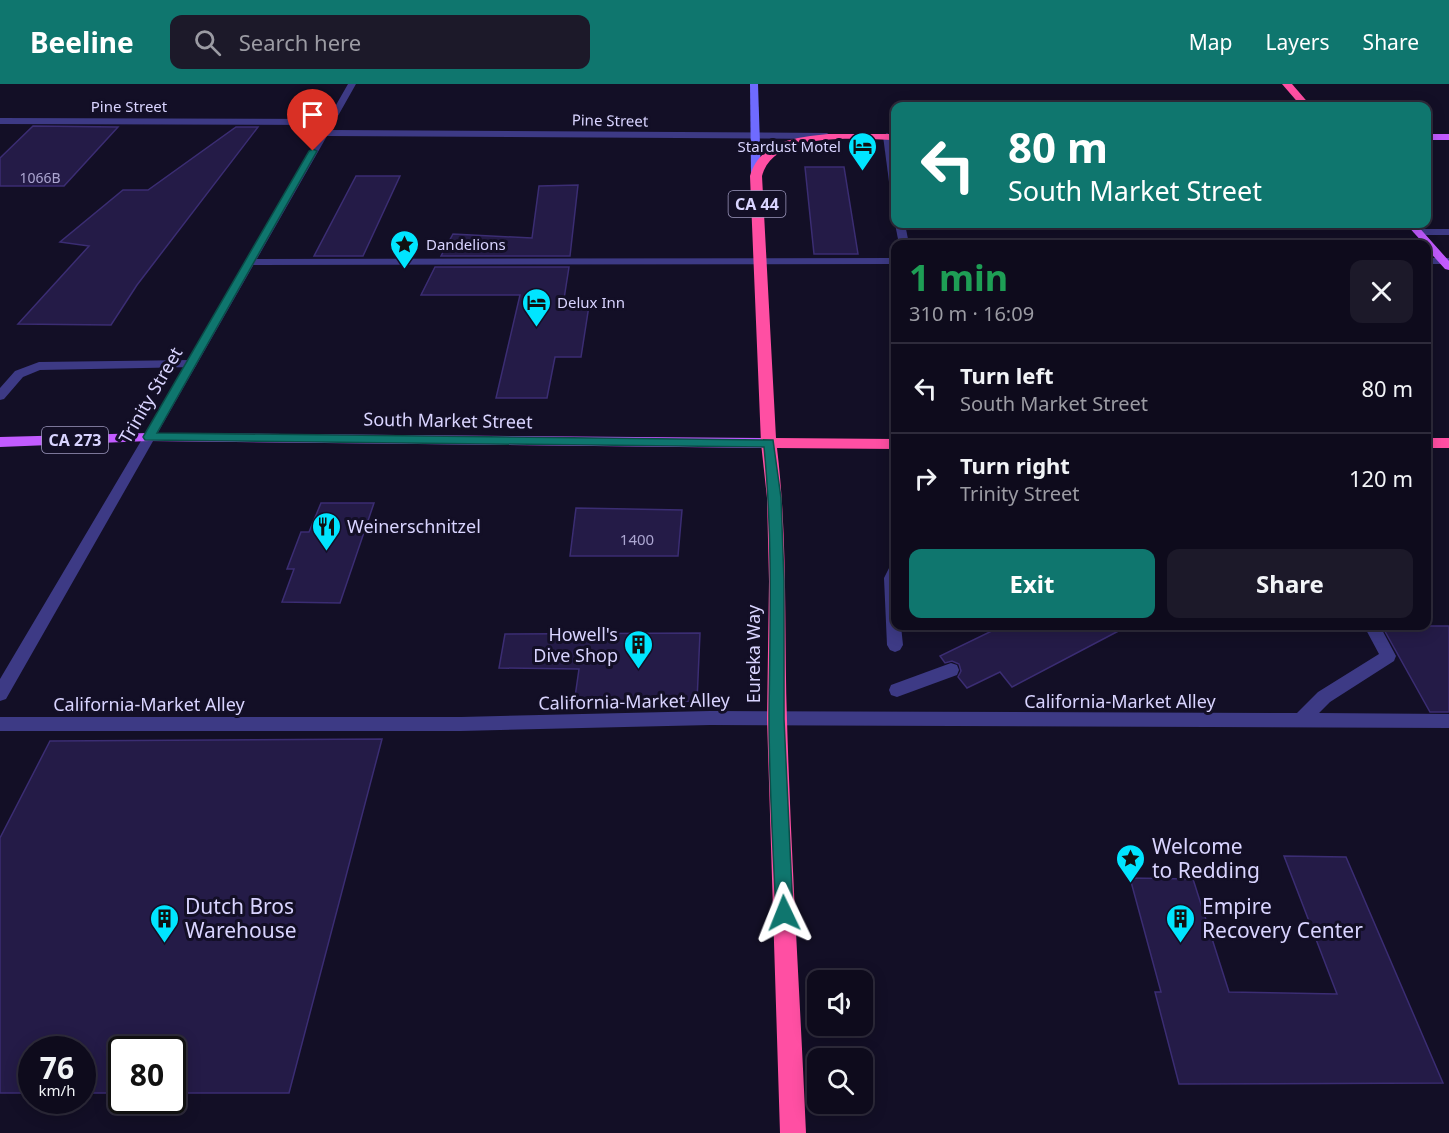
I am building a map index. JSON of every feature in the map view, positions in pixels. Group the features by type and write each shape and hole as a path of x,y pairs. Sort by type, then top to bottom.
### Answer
{"highway":[{"path":"1287,84 1303,102"},
{"name":"Pine Street","path":"832,136 891,136"},
{"name":"CA 44","path":"756,177 759,164 773,151 799,142 832,136"},
{"name":"Eureka Way","path":"756,177 769,443 775,498 778,581 777,719 793,1133"},
{"name":"South Market Street","path":"769,443 891,444"},
{"path":"1431,443 1449,443"}],"main road":[{"path":"1431,137 1448,137"},
{"path":"1414,228 1425,240"},
{"path":"1431,246 1447,263"},
{"name":"South Market Street","path":"0,442 149,437 769,443"}],"street":[{"name":"Trinity Street","path":"0,694 252,262 351,84"},
{"name":"Eureka Way","path":"754,84 756,177"},
{"name":"Pine Street","path":"0,121 329,122"},
{"name":"Pine Street","path":"323,133 832,136"},
{"path":"1414,228 1449,232"},
{"path":"252,262 891,261"},
{"path":"1431,261 1447,263"},
{"path":"0,396 19,374 39,366 191,364"},
{"path":"894,630 895,645"},
{"path":"1300,721 1324,697 1388,656 1374,630"},
{"path":"897,690 951,670"},
{"name":"California-Market Alley","path":"0,724 461,724 710,718 1449,721"}],"building":[{"path":"33,126 118,127 64,186 0,186 0,158"},
{"path":"236,127 258,127 137,285 111,325 18,324 89,246 60,242 123,190 148,190"},
{"path":"805,167 844,167 858,254 814,254"},
{"path":"356,176 400,176 363,256 314,256"},
{"path":"578,185 570,256 441,256 453,234 532,238 539,186"},
{"name":"Delux Inn","path":"435,267 569,267 564,299 590,299 581,357 555,357 547,398 496,398 520,295 421,295"},
{"name":"Weinerschnitzel","path":"321,503 374,503 340,603 282,602 294,569 287,569 301,532 309,532"},
{"path":"576,508 682,510 678,556 570,556"},
{"path":"1431,626 1449,626 1449,712 1430,712 1384,630 1431,630"},
{"path":"994,630 1120,630 1012,687 1000,672 967,688 958,677 961,671 959,664 952,661 945,663 940,656"},
{"name":"Howell's Dive Shop","path":"700,633 697,701 574,704 579,669 499,668 505,634"},
{"name":"Dutch Bros Warehouse","path":"382,739 289,1093 186,1093 186,1036 108,1036 108,1093 96,1093 96,1036 18,1036 18,1093 0,1093 0,838 50,741"},
{"name":"Empire Recovery Center","path":"1284,856 1346,857 1443,1083 1179,1084 1155,992 1161,992 1130,878 1193,879 1229,992 1337,994"}],"place":[{"name":"Stardust Motel","path":"862,172"},
{"name":"Dandelions","path":"405,270"},
{"name":"Delux Inn","path":"536,328"},
{"name":"Weinerschnitzel","path":"326,552"},
{"name":"Howell's Dive Shop","path":"639,670"},
{"name":"Welcome to Redding","path":"1131,884"},
{"name":"Dutch Bros Warehouse","path":"164,944"},
{"name":"Empire Recovery Center","path":"1181,944"}],"route":[{"path":"313,151 252,262 149,437 769,443 775,498 778,581 777,719 784,913"}]}
